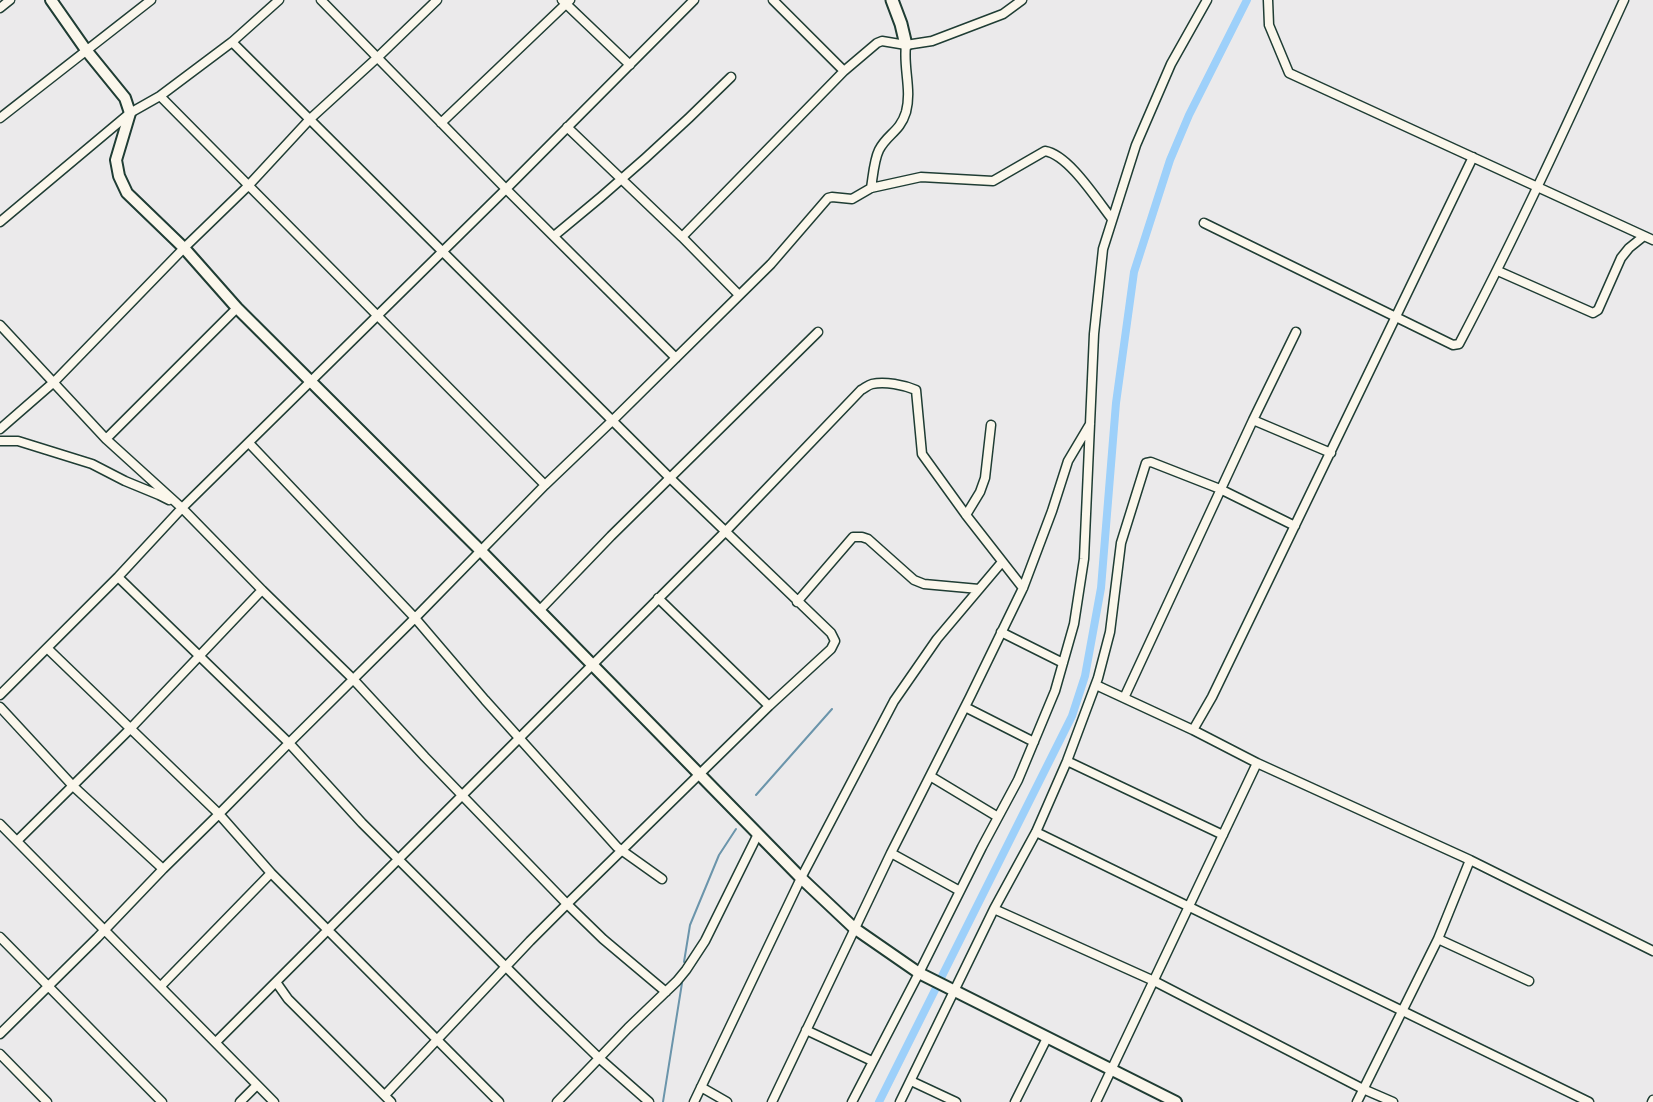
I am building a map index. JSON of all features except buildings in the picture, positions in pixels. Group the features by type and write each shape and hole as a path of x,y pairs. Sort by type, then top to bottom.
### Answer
{"main road":[{"path":"892,0 902,24 906,45"}],"street":[{"path":"0,8 10,0"},
{"path":"51,0 86,50 125,98 130,113 116,160 127,193 184,248 238,308 480,550 801,878 854,928 923,975 1176,1102"},
{"path":"0,118 151,0"},
{"path":"0,222 130,113 160,96 232,42 279,0"},
{"path":"321,0 506,189 676,358"},
{"path":"0,429 54,382 184,248 248,186 310,119 437,0"},
{"path":"0,695 118,577 182,508 443,252 694,0"},
{"path":"773,0 844,70"},
{"path":"682,237 844,70 877,43 882,41 906,45 932,41 1004,14 1022,0"},
{"path":"852,1102 872,1061 923,975 960,891 1018,780 1055,691 1074,624 1084,559 1094,334 1103,249 1140,136 1172,64 1206,0"},
{"path":"1268,0 1269,25 1290,73 1653,240"},
{"path":"1204,223 1453,345 1459,344 1498,271 1624,0"},
{"path":"441,123 566,1 630,65"},
{"path":"232,42 670,478 831,633 835,641 831,649 769,706 567,904 385,1095"},
{"path":"870,188 878,150 899,128 907,109 906,45"},
{"path":"554,236 623,180 686,122 731,77"},
{"path":"160,96 377,317 464,401 545,485"},
{"path":"567,127 682,237 739,296"},
{"path":"0,1034 545,485 771,264 828,198 852,199 870,188 921,177 945,180 993,181 1045,151 1058,156 1072,169 1112,219"},
{"path":"1193,730 1212,697 1474,158"},
{"path":"1498,271 1594,313 1598,310 1621,258 1629,248 1644,236"},
{"path":"106,439 238,308"},
{"path":"0,325 106,439 182,508 353,679 462,796 567,904 603,939 666,992"},
{"path":"539,611 818,332"},
{"path":"1124,698 1220,490 1296,332"},
{"path":"216,1042 725,532 861,390 871,384 907,386 916,390 922,454 966,515 1023,588"},
{"path":"1253,420 1331,453"},
{"path":"772,1102 854,928 966,707 1023,588 1052,511 1068,461 1091,423"},
{"path":"966,515 980,492 985,478 991,425"},
{"path":"0,441 18,441 92,464 125,481 160,495 182,508"},
{"path":"248,443 415,618 621,852 662,879"},
{"path":"900,1102 911,1081 949,989 1036,832 1068,761 1096,685 1110,632 1121,543 1146,463 1151,462 1220,490 1296,526"},
{"path":"797,602 854,538 862,536 868,539 914,580 924,584 979,589"},
{"path":"694,1102 801,878 894,701 938,640 1002,562"},
{"path":"118,577 288,743 362,823 505,967 599,1058 650,1102"},
{"path":"17,841 130,729 262,590"},
{"path":"658,598 769,706"},
{"path":"1001,632 1063,662"},
{"path":"47,648 219,814 271,873 498,1102"},
{"path":"1096,685 1257,762 1470,860 1653,951"},
{"path":"0,707 73,786 163,869"},
{"path":"966,707 1034,742"},
{"path":"1068,761 1223,835"},
{"path":"1096,1102 1257,762"},
{"path":"930,776 998,817"},
{"path":"0,824 274,1102"},
{"path":"1036,832 1589,1102"},
{"path":"557,1102 686,970 705,941 758,834"},
{"path":"891,853 960,891"},
{"path":"1357,1102 1438,939 1470,860"},
{"path":"161,986 271,873"},
{"path":"994,909 1154,981 1363,1089 1393,1102"},
{"path":"0,937 162,1102"},
{"path":"1438,939 1529,981"},
{"path":"276,982 288,999 391,1102"},
{"path":"806,1030 872,1061"},
{"path":"1015,1102 1047,1038"},
{"path":"0,1054 48,1102"},
{"path":"911,1081 956,1102"},
{"path":"240,1102 257,1085"},
{"path":"701,1087 727,1102"}],"waterway":[{"path":"879,1102 1072,716 1085,676 1101,588 1116,403 1134,272 1170,160 1189,115 1247,0"},
{"path":"756,795 832,709"},
{"path":"684,962 690,925 719,855 736,829"},
{"path":"663,1102 682,983"}]}
